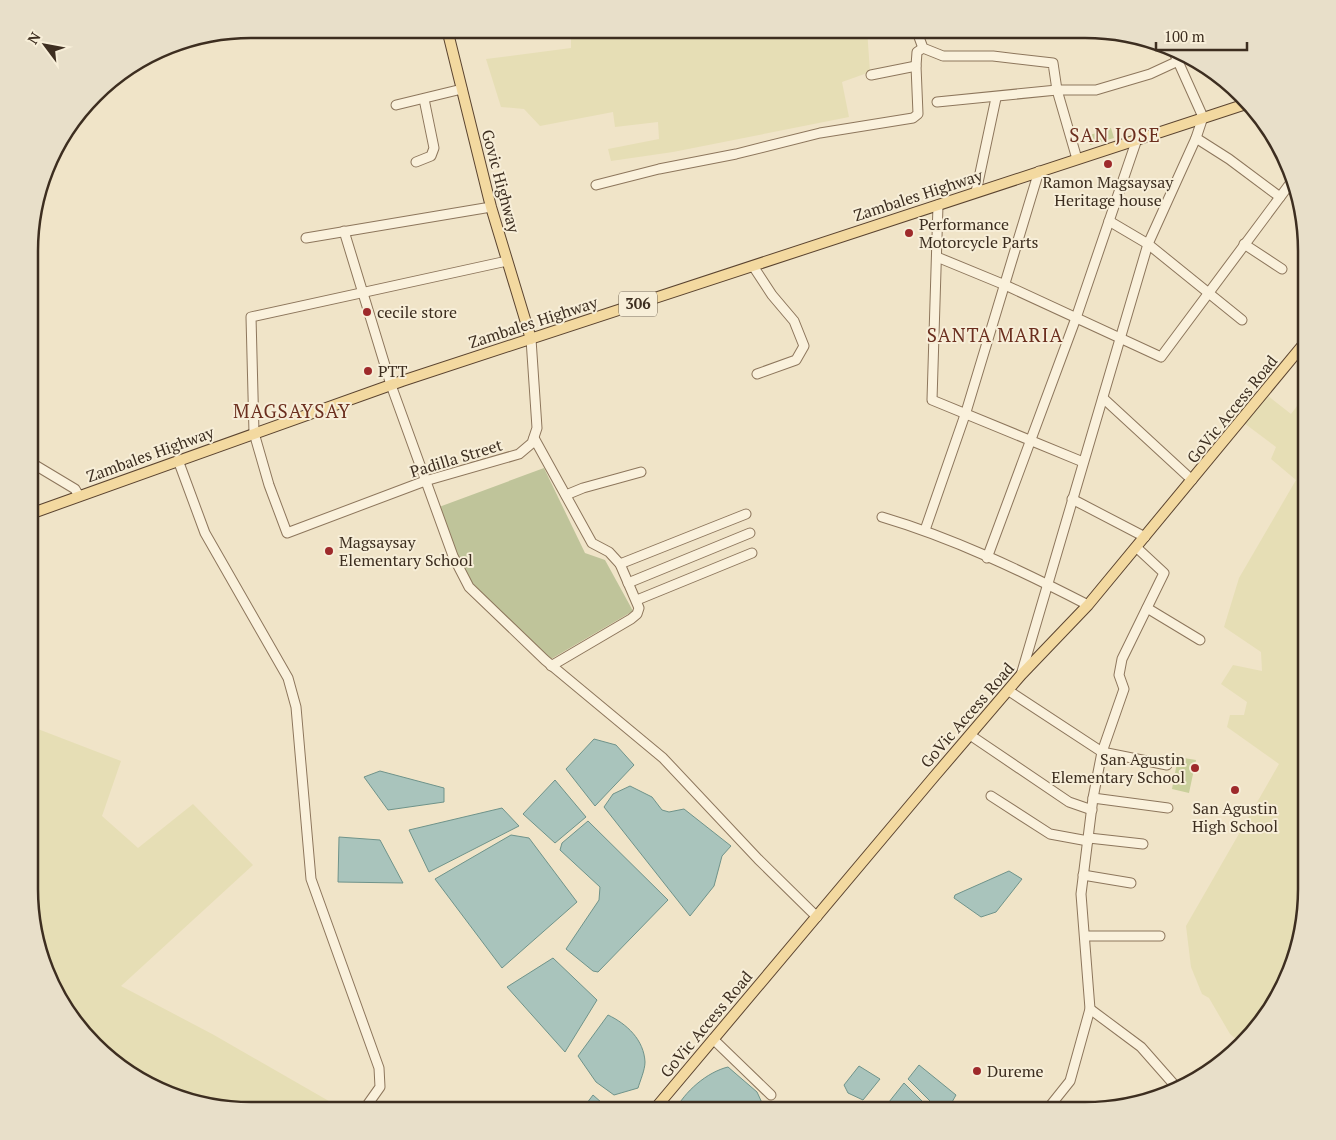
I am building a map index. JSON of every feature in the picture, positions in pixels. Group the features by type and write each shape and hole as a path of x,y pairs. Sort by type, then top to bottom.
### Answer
{"main road":[{"name":"Govic Highway","path":"449,38 491,207 531,339"},
{"name":"Zambales Highway","path":"38,511 391,385 1076,158 1241,105"},
{"name":"GoVic Access Road","path":"660,1102 1021,675 1088,605 1298,351"}],"street":[{"path":"919,38 923,48 942,56 993,56 1053,63 1057,90 1076,158"},
{"path":"596,185 820,133 913,118 918,114 917,52 923,48"},
{"path":"937,102 996,98 1057,90 1096,90 1150,74 1179,60 1203,117 1196,138 1148,244 1021,675"},
{"path":"871,74 916,66"},
{"path":"396,105 462,89"},
{"path":"976,192 996,98"},
{"path":"416,162 431,156 434,148 424,99"},
{"path":"1196,138 1229,159 1280,197"},
{"path":"987,558 1029,440 1076,318 1137,139"},
{"path":"926,530 966,412 1039,171"},
{"path":"937,257 1005,285 1161,357 1288,186"},
{"path":"938,205 932,400 966,412 1083,462"},
{"path":"306,238 491,207"},
{"path":"1109,221 1148,244 1242,320"},
{"path":"344,231 391,385 453,556 469,587 552,666 663,758 817,917"},
{"path":"1244,244 1282,269"},
{"path":"254,433 251,317 507,261"},
{"path":"754,266 772,296 794,321 804,346 796,360 757,374"},
{"path":"531,339 537,428 534,438 592,543 609,552 620,564 639,608 638,614 631,619 552,666"},
{"path":"1102,398 1192,480"},
{"name":"Padilla Street","path":"254,433 269,485 287,533 425,481 519,454 532,443 534,438"},
{"path":"178,460 205,533 288,678 296,707 311,879 379,1068 380,1088 370,1102"},
{"path":"38,467 75,489 79,496"},
{"path":"566,495 583,488 641,472"},
{"path":"1072,500 1145,536"},
{"path":"620,564 746,514"},
{"path":"882,517 926,530 1048,584 1088,605"},
{"path":"628,584 750,533"},
{"path":"1056,1102 1070,1081 1090,1009 1081,894 1093,798 1102,752 1124,690 1119,675 1122,659 1164,573 1136,547"},
{"path":"637,600 752,553"},
{"path":"1147,608 1200,640"},
{"path":"1009,691 1102,752 1167,765"},
{"path":"970,735 1069,802 1092,810"},
{"path":"991,796 1050,834 1143,844"},
{"path":"1093,798 1168,808"},
{"path":"1083,876 1131,883"},
{"path":"1085,936 1160,936"},
{"path":"1090,1009 1141,1046 1173,1084"},
{"path":"713,1039 771,1095"}],"shaded area":[{"path":"571,38 868,38 870,72 842,82 849,117 673,152 611,161 608,149 659,139 658,122 615,127 613,112 540,126 524,109 501,107 486,59 571,48"},
{"path":"1267,395 1291,414 1298,405 1297,917 1291,945 1277,984 1263,1008 1236,1040 1230,1034 1209,998 1202,994 1191,967 1186,926 1279,764 1227,727 1230,715 1244,715 1247,702 1221,684 1233,665 1262,671 1261,652 1224,627 1239,578 1296,480 1271,459 1276,447 1244,423"},
{"path":"38,729 121,761 102,816 138,848 193,804 253,865 121,986 214,1035 331,1102 237,1102 195,1095 156,1081 132,1067 110,1050 90,1030 73,1008 59,984 45,945 39,917"}],"green space":[{"path":"1111,128 1114,138 1090,145 1087,136"},
{"path":"544,468 585,553 605,560 633,611 551,659 468,583 439,507"},
{"path":"1178,757 1196,760 1189,793 1172,789"}],"water":[{"path":"594,739 616,745 634,765 595,806 566,769"},
{"path":"380,771 444,788 444,802 388,810 364,777"},
{"path":"555,780 586,817 555,843 523,814"},
{"path":"630,786 652,797 662,810 669,812 684,809 731,846 722,856 714,886 690,916 604,807 613,794"},
{"path":"502,808 519,826 429,872 409,830"},
{"path":"588,821 668,900 598,972 593,971 566,949 599,900 600,887 560,850 562,843"},
{"path":"511,835 529,838 577,902 502,968 435,879"},
{"path":"339,837 380,840 403,883 338,882"},
{"path":"1009,871 1022,879 996,912 981,917 954,898 955,895"},
{"path":"553,958 597,1000 565,1052 507,987"},
{"path":"608,1015 628,1028 638,1040 645,1062 638,1088 614,1095 596,1082 578,1056"},
{"path":"919,1065 956,1095 952,1102 931,1102 908,1079"},
{"path":"859,1066 880,1079 863,1100 848,1093 844,1085"},
{"path":"728,1067 757,1092 762,1102 680,1102 690,1090 704,1078"},
{"path":"904,1083 923,1102 889,1102"},
{"path":"593,1095 601,1102 588,1102"}],"place":[{"name":"Ramon Magsaysay Heritage house","path":"1108,164"},
{"name":"Performance Motorcycle Parts","path":"909,233"},
{"name":"cecile store","path":"367,312"},
{"name":"PTT","path":"368,371"},
{"name":"Magsaysay Elementary School","path":"329,551"},
{"name":"San Agustin Elementary School","path":"1195,768"},
{"name":"San Agustin High School","path":"1235,790"},
{"name":"Dureme","path":"977,1071"}],"district":[{"name":"SAN JOSE","path":"1115,135"},
{"name":"SANTA MARIA","path":"995,335"},
{"name":"MAGSAYSAY","path":"292,411"}]}
